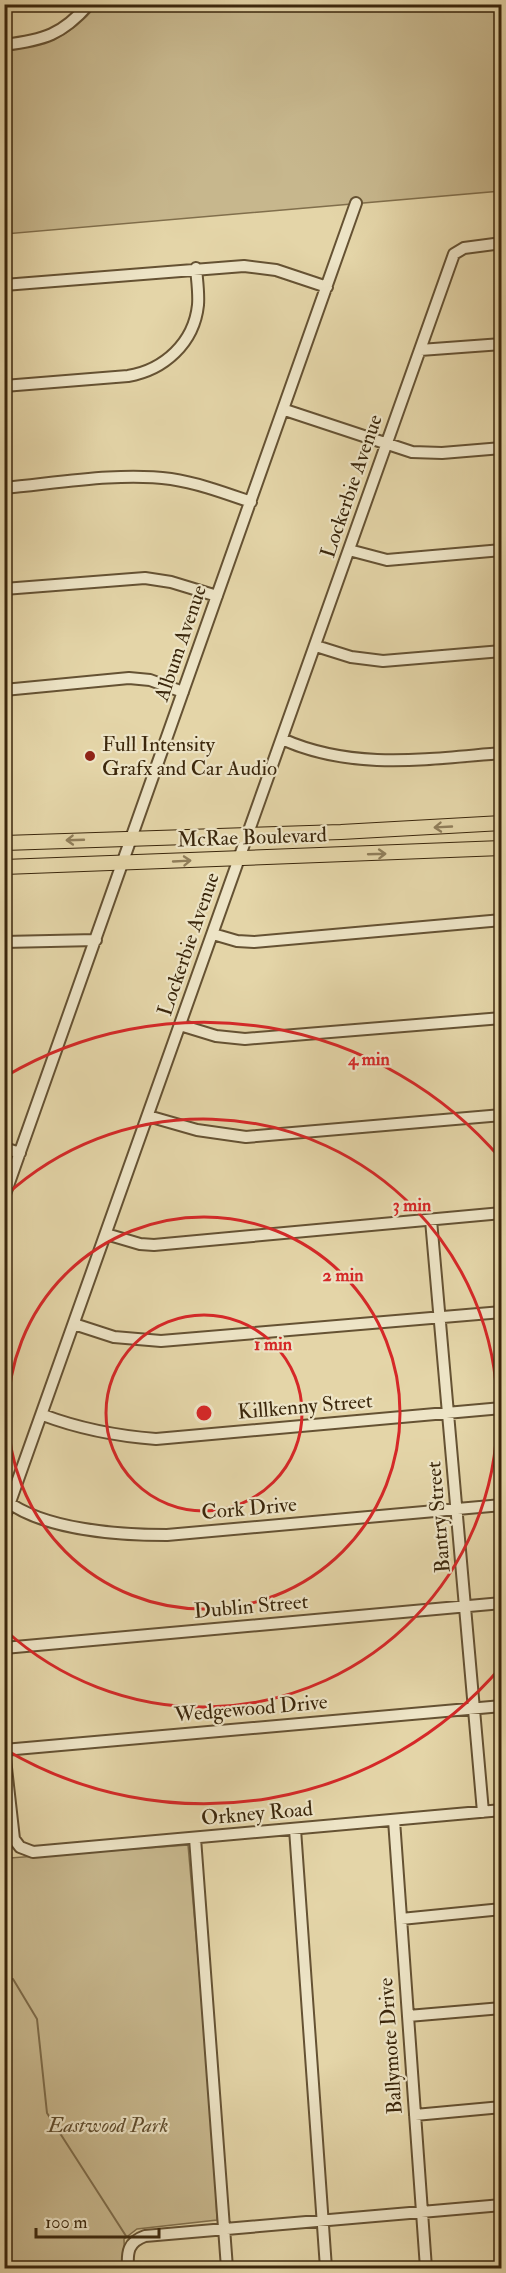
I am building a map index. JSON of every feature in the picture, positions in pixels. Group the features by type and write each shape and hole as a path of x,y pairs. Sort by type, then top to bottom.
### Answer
{"main road":[{"name":"McRae Boulevard","path":"11,842 247,835 501,823"},
{"path":"11,842 11,867"},
{"name":"McRae Boulevard","path":"11,867 501,848"}],"street":[{"path":"4,45 31,42 52,36 69,25 89,4"},
{"name":"Album Avenue","path":"4,1197 357,203"},
{"name":"Lockerbie Avenue","path":"4,1519 7,1502 43,1415 238,858 316,646 454,254 475,246 501,243"},
{"path":"4,285 244,266 276,270 327,287"},
{"path":"4,386 128,376 143,373 163,363 179,348 191,328 198,300 196,268"},
{"path":"420,350 501,344"},
{"path":"285,410 412,452 501,448"},
{"path":"4,488 120,478 158,478 192,483 251,502"},
{"path":"349,550 387,560 501,550"},
{"path":"4,589 145,578 171,582 217,596"},
{"path":"316,646 351,657 383,661 501,651"},
{"path":"4,690 129,678 150,680 183,692"},
{"path":"282,739 322,754 366,761 420,760 501,753"},
{"path":"213,934 237,941 254,942 501,920"},
{"path":"4,942 96,940"},
{"path":"180,1024 216,1036 245,1039 501,1018"},
{"path":"148,1116 197,1131 246,1137 501,1115"},
{"path":"4,1148 20,1153"},
{"path":"106,1234 140,1244 154,1245 501,1214"},
{"name":"Bantry Street","path":"431,1220 483,1812"},
{"path":"74,1324 114,1337 147,1342 501,1311"},
{"name":"Killkenny Street","path":"43,1415 90,1430 124,1437 156,1439 501,1408"},
{"name":"Cork Drive","path":"7,1502 30,1515 57,1522 108,1532 141,1535 167,1535 501,1505"},
{"name":"Dublin Street","path":"4,1648 501,1603"},
{"name":"Wedgewood Drive","path":"4,1750 501,1706"},
{"name":"Orkney Road","path":"4,1750 12,1833 17,1844 33,1852 501,1810"},
{"name":"Ballymote Drive","path":"394,1820 426,2268"},
{"path":"295,1829 326,2268"},
{"path":"195,1838 227,2268"},
{"path":"401,1919 501,1910"},
{"path":"408,2016 501,2008"},
{"path":"415,2115 501,2107"},
{"path":"128,2268 129,2248 136,2239 145,2236 501,2205"}],"green space":[{"path":"97,5 501,5 501,191 5,234 5,50 45,43 67,33"},
{"name":"Eastwood Park","path":"4,1829 10,1858 188,1845 213,2127 217,2220 137,2229 124,2239 125,2268 5,2268"}],"waterway":[{"path":"4,1978 13,1979 37,2019 47,2113 126,2236"}],"place":[{"name":"Full Intensity Grafx and Car Audio","path":"90,756"}]}
